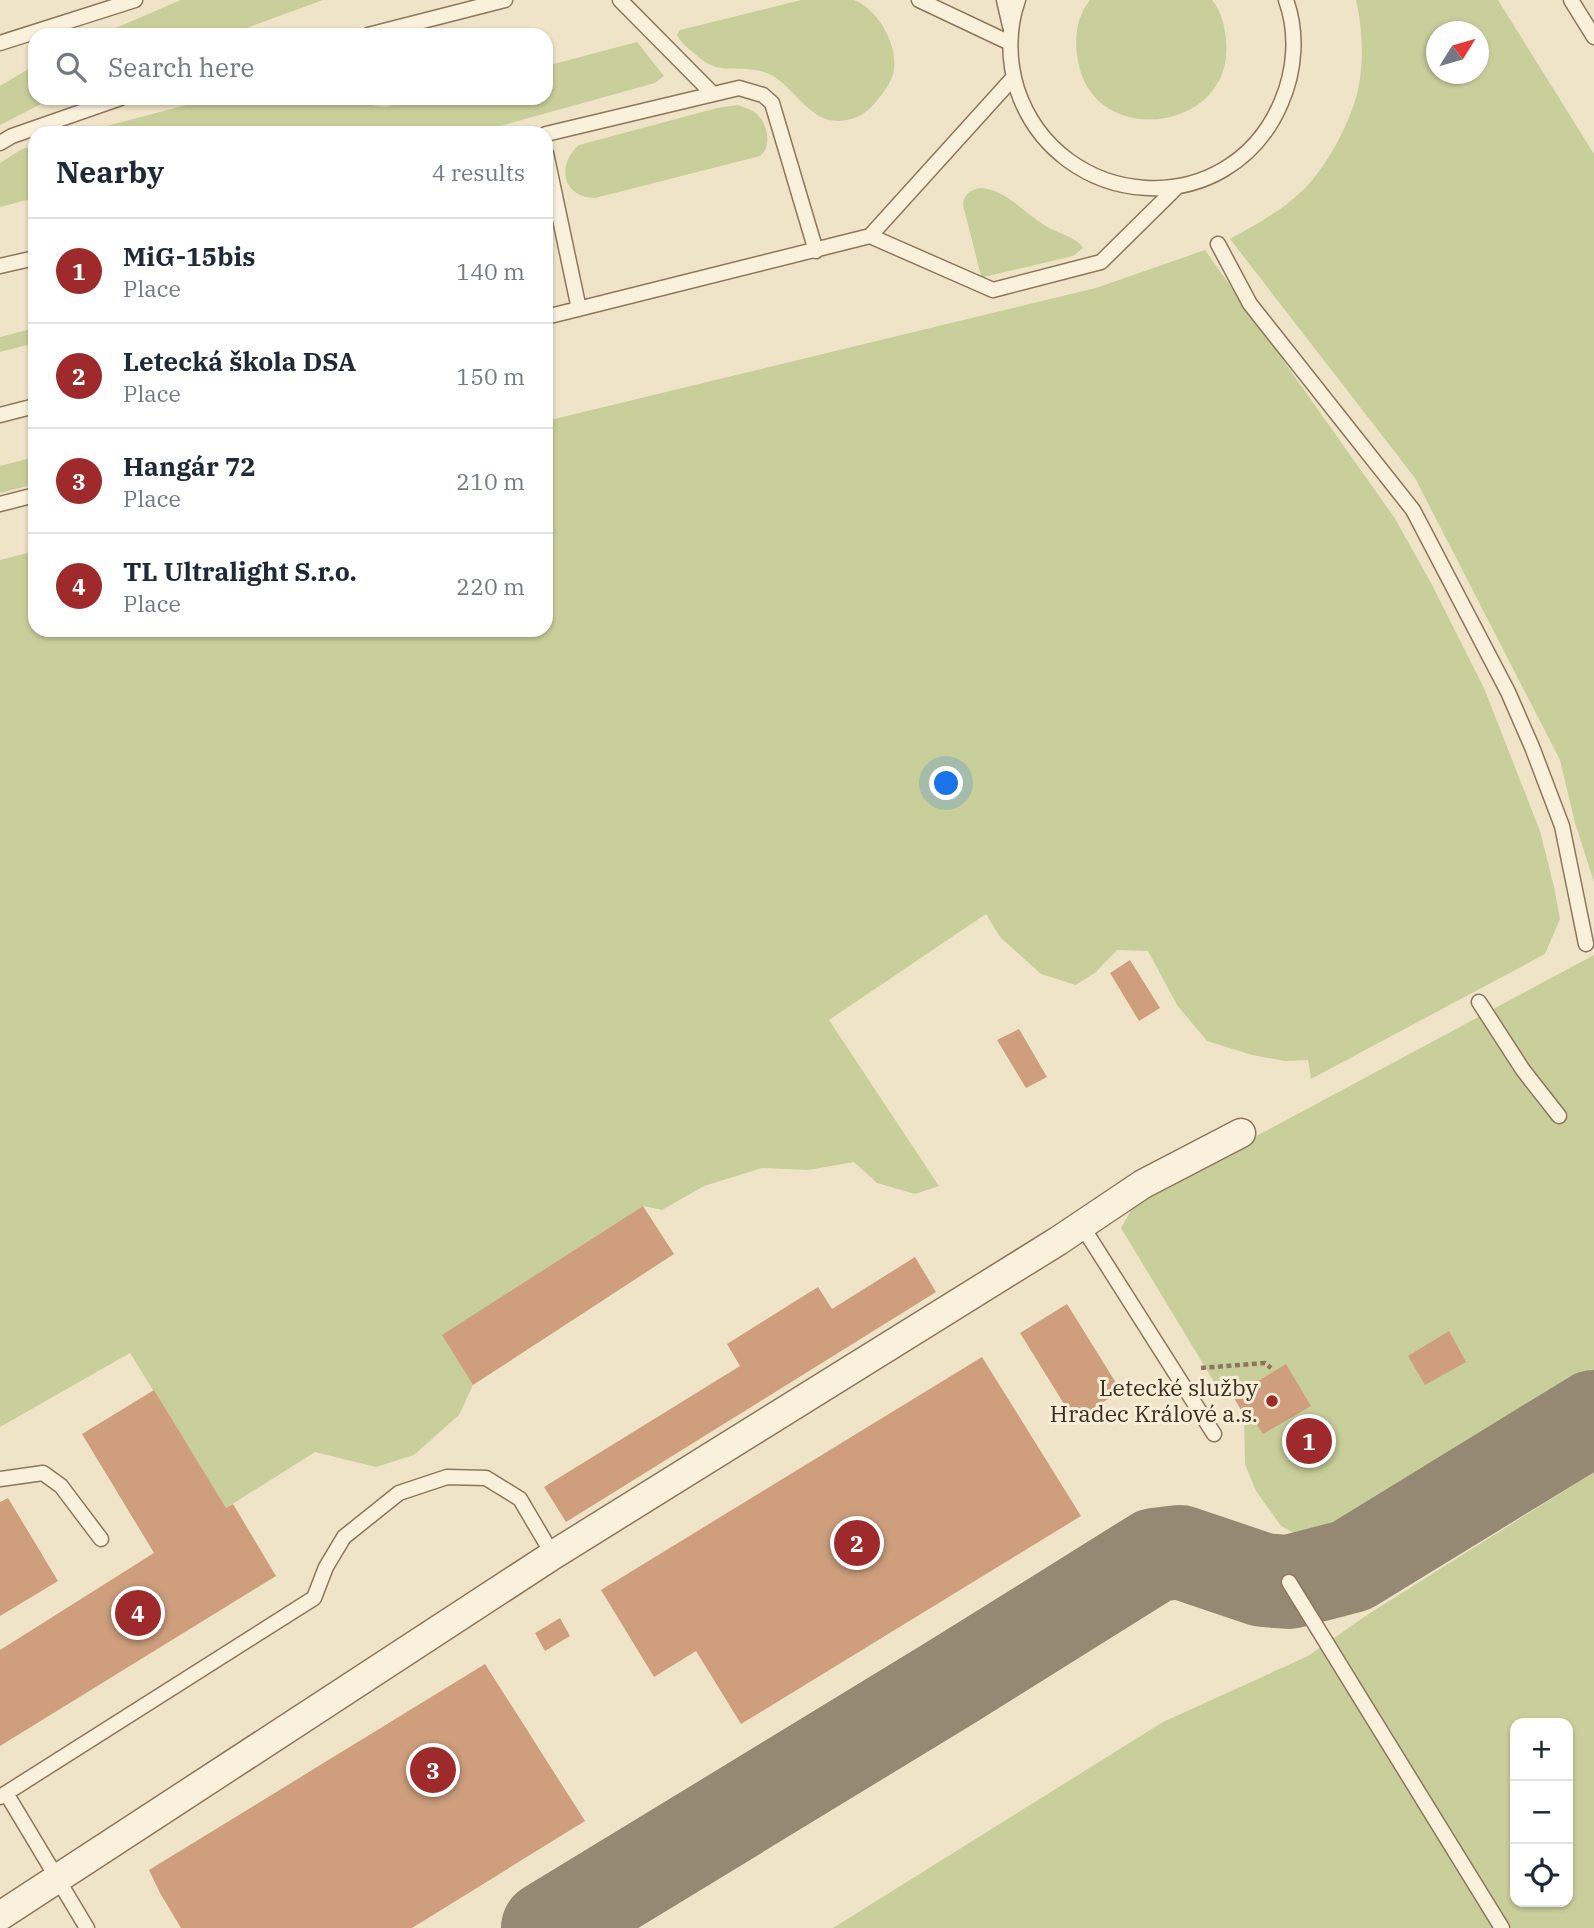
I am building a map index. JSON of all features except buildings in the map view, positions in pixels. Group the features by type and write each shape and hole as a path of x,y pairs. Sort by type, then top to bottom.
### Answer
{"street":[{"path":"0,1916 553,1555 1082,1226 1143,1184 1241,1133"}],"lane":[{"path":"47,28 135,0"},
{"path":"395,28 505,0"},
{"path":"620,0 713,94"},
{"path":"919,0 1011,37"},
{"path":"1004,0 1011,37 1013,78 1022,104 1035,127 1052,148 1073,166 1124,186 1150,189 1177,187 1215,175 1248,152 1274,120 1290,83 1294,43 1288,1"},
{"path":"1011,37 1018,0"},
{"path":"1571,0 1594,37"},
{"path":"0,43 28,34"},
{"path":"553,315 870,236 1013,78"},
{"path":"553,132 739,88 764,94 772,103 816,251"},
{"path":"41,126 101,105"},
{"path":"0,143 28,130"},
{"path":"553,186 579,309"},
{"path":"870,236 993,290 1101,262 1177,187"},
{"path":"1218,244 1250,304 1413,510 1426,534 1508,692 1532,747 1562,826 1586,944"},
{"path":"0,266 28,260"},
{"path":"0,415 28,408"},
{"path":"0,504 28,497"},
{"path":"1479,1002 1523,1070 1559,1116"},
{"path":"1082,1226 1214,1434"},
{"path":"0,1479 43,1473 61,1486 101,1539"},
{"path":"87,1928 59,1879 3,1795 314,1598 327,1567 344,1538 399,1493 447,1477 486,1478 520,1499 553,1555"},
{"path":"1289,1582 1502,1928"}],"path":[{"path":"1172,1368 1265,1363 1270,1367"}],"green space":[{"path":"181,0 323,0 246,28 115,28"},
{"path":"801,0 854,0 871,11 889,39 894,60 889,83 871,107 854,118 839,121 817,114 771,75 750,69 711,65 687,47 677,35 680,30"},
{"path":"1090,0 1212,0 1222,19 1226,40 1223,71 1209,95 1188,111 1161,119 1134,118 1109,109 1089,90 1078,61 1077,29"},
{"path":"1356,0 1498,0 1594,154 1594,882 1575,823 1560,760 1415,478 1230,239 1293,199 1329,157 1345,128 1356,98 1361,75 1361,31"},
{"path":"637,42 664,76 655,83 500,126 107,126 186,105 553,105 553,64"},
{"path":"28,69 28,105 39,105 0,125 0,86"},
{"path":"737,105 756,113 764,124 767,142 760,156 595,198 575,192 569,186 565,170 572,153 579,145"},
{"path":"28,148 28,200 0,207 0,163"},
{"path":"979,188 1006,197 1038,221 1072,238 1083,248 1073,256 981,276 963,205 968,194"},
{"path":"1205,250 1394,517 1484,688 1540,831 1560,919 1545,954 1311,1079 1308,1060 1285,1061 1252,1055 1207,1041 1177,1005 1148,951 1117,950 1096,972 1076,985 1041,974 1000,937 986,914 829,1020 939,1186 915,1194 877,1183 854,1162 808,1170 762,1168 704,1186 662,1210 643,1206 443,1335 473,1385 459,1415 414,1455 376,1467 315,1452 226,1508 130,1353 0,1427 0,560 28,553 28,637 553,637 553,419 1096,288"},
{"path":"28,330 28,345 0,352 0,337"},
{"path":"28,459 28,486 0,493 0,466"},
{"path":"1594,955 1594,1373 1339,1533 1307,1540 1281,1526 1256,1491 1245,1464 1244,1415 1233,1396 1225,1400 1121,1228 1137,1200"},
{"path":"1594,1472 1594,1928 833,1928 1163,1722 1308,1656 1370,1613"}],"taxiway":[{"path":"548,1928 1155,1555 1180,1552 1263,1580 1289,1582 1351,1566 1594,1417"}],"place":[{"name":"Letecké služby Hradec Králové a.s.","path":"1272,1401"},
{"name":"MiG-15bis","path":"1309,1441"},
{"name":"Letecká škola DSA","path":"857,1543"},
{"name":"TL Ultralight S.r.o.","path":"138,1613"},
{"name":"Hangár 72","path":"433,1770"}]}
